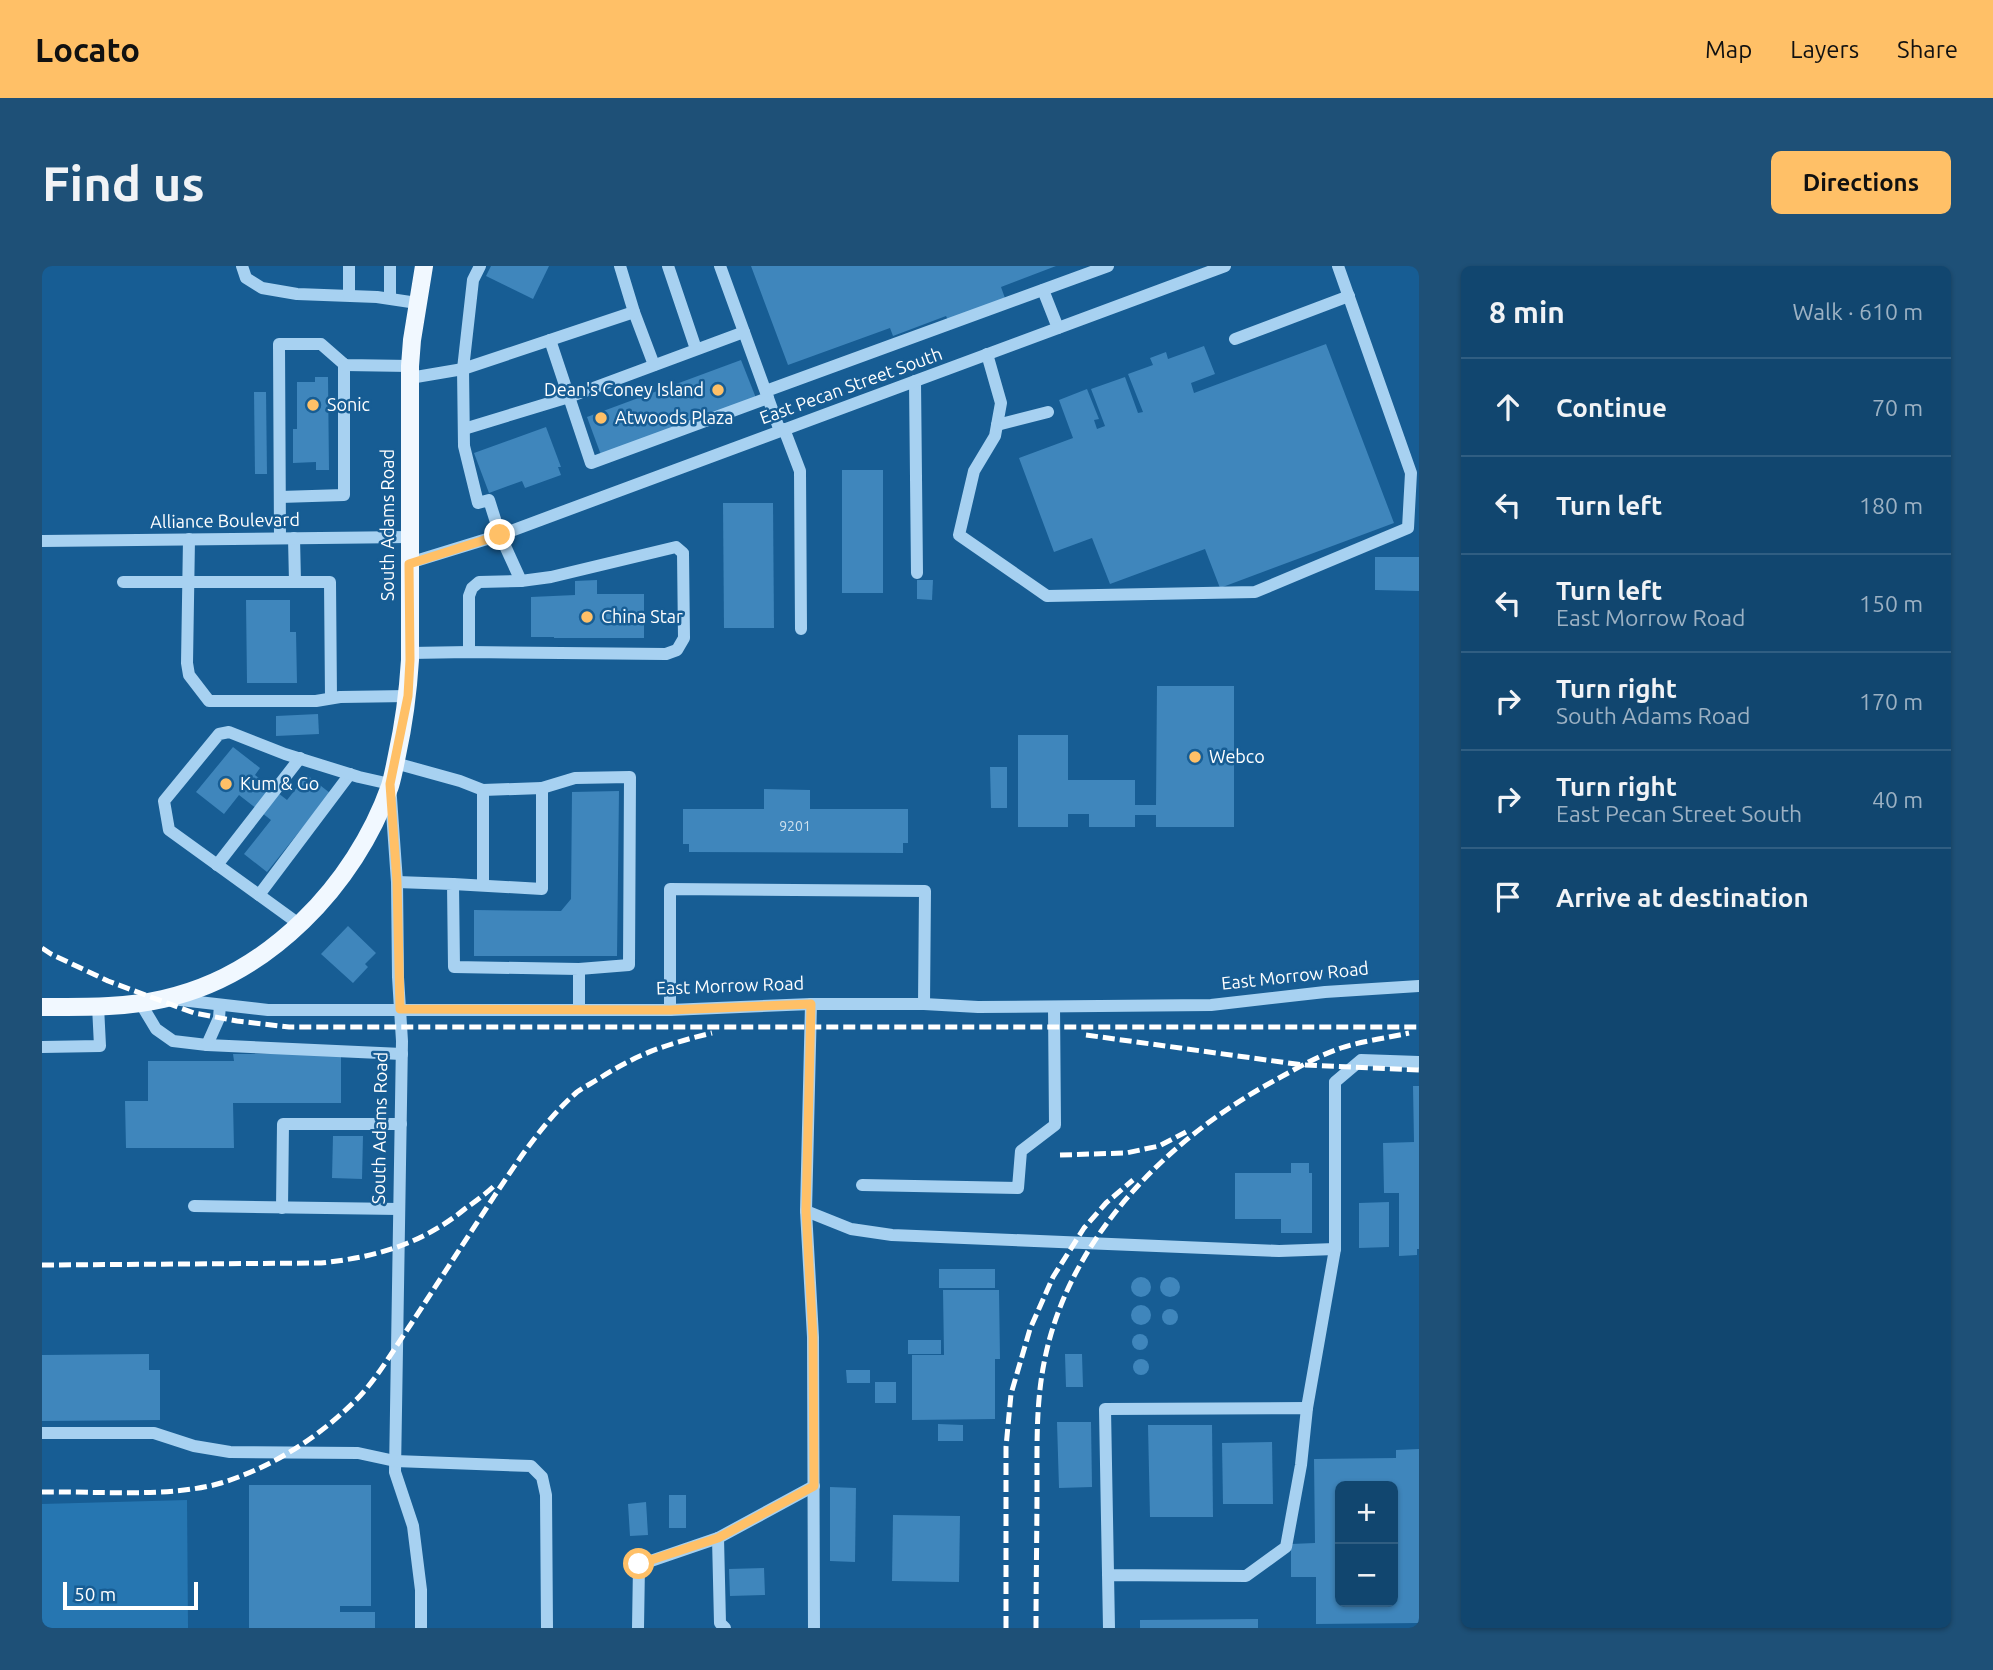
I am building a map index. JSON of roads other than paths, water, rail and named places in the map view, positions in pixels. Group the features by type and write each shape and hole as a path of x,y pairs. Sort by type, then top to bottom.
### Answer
{"main road":[{"name":"South Adams Road","path":"165,999 209,985 253,961 299,924 326,897 345,872 362,844 390,784 408,696 410,372 424,266"},
{"name":"East Morrow Road","path":"42,1007 141,1004 165,999"}],"street":[{"path":"242,266 246,278 262,288 297,294 390,298 417,303"},
{"path":"349,266 349,295"},
{"path":"390,266 390,298"},
{"path":"480,266 473,280 463,369 464,446 478,503 489,500 500,535 521,581"},
{"path":"620,266 654,365"},
{"path":"668,266 696,349"},
{"path":"720,266 767,395 800,471 801,629"},
{"path":"550,340 591,463 1108,266"},
{"name":"East Pecan Street South","path":"409,564 500,535 1225,266"},
{"path":"987,354 1001,403 995,436 974,471 959,535 1047,596 1255,592 1408,527 1410,473 1338,266"},
{"path":"1043,290 1058,328"},
{"path":"1235,339 1349,296"},
{"path":"280,538 279,344 321,344 344,364 410,372 463,369 634,312"},
{"path":"464,429 569,397 744,332"},
{"path":"280,497 344,495 344,364"},
{"path":"915,381 917,573"},
{"path":"997,425 1048,412"},
{"name":"Alliance Boulevard","path":"42,541 409,537"},
{"path":"294,538 295,582"},
{"path":"189,539 187,663 189,675 209,701 316,701 331,698 408,696"},
{"path":"410,653 666,654 677,650 684,638 683,553 676,547 551,577 479,582 472,588 469,596 469,652"},
{"path":"123,582 330,582 331,698"},
{"path":"299,924 169,830 164,801 219,734 229,732 300,758 390,784"},
{"path":"217,865 300,758"},
{"path":"395,763 482,790 542,788 575,778 630,777 629,965 579,969 454,967 453,884"},
{"path":"259,895 350,774"},
{"name":"South Adams Road","path":"390,784 397,882 402,1054 395,1467 413,1526 421,1590 421,1628"},
{"path":"397,882 542,889 542,788"},
{"path":"482,790 483,885"},
{"path":"670,1010 670,889 925,891 925,1004"},
{"path":"579,969 579,1010"},
{"name":"East Morrow Road","path":"165,999 268,1010 670,1010 811,1004 978,1007 1211,1006 1325,992 1419,986"},
{"path":"141,1004 156,1029 173,1041 402,1054"},
{"path":"207,1045 219,1018 220,1004"},
{"path":"811,1004 806,1211 813,1337 814,1628"},
{"path":"42,1047 100,1046 98,1006"},
{"path":"862,1185 1018,1188 1021,1151 1055,1125 1054,1007"},
{"path":"1108,1575 1246,1576 1286,1547 1335,1249 1335,1082 1361,1060 1419,1062"},
{"path":"282,1208 283,1124 401,1124"},
{"path":"194,1206 399,1209"},
{"path":"806,1211 851,1229 892,1235 1279,1251 1335,1249"},
{"path":"1109,1628 1105,1409 1307,1408"},
{"path":"42,1433 154,1433 194,1446 230,1452 358,1452 395,1467 530,1466 542,1477 546,1495 547,1628"},
{"path":"638,1628 639,1564 718,1538 814,1486"},
{"path":"718,1538 720,1623 725,1628"}],"railway":[{"path":"42,948 108,981 194,1013 289,1027 1419,1027"},
{"path":"42,1492 133,1493 201,1488 240,1476 295,1449 329,1425 373,1380 513,1168 565,1103 582,1088 641,1056 667,1045 712,1033"},
{"path":"1036,1628 1037,1439 1041,1378 1056,1317 1075,1274 1100,1233 1129,1195 1163,1161 1199,1130 1238,1102 1333,1051 1357,1043 1409,1033"},
{"path":"1086,1035 1303,1065 1419,1070"},
{"path":"1060,1155 1126,1153 1159,1146 1186,1132"},
{"path":"1006,1628 1006,1447 1011,1394 1030,1329 1053,1277 1084,1228 1106,1203 1133,1180"},
{"path":"42,1265 321,1263 361,1257 398,1247 433,1231 496,1184"}],"place":[{"name":"Dean's Coney Island","path":"718,390"},
{"name":"Sonic","path":"313,405"},
{"name":"Atwoods Plaza","path":"601,418"},
{"name":"China Star","path":"587,617"},
{"name":"Webco","path":"1195,757"},
{"name":"Kum & Go","path":"226,784"}]}
